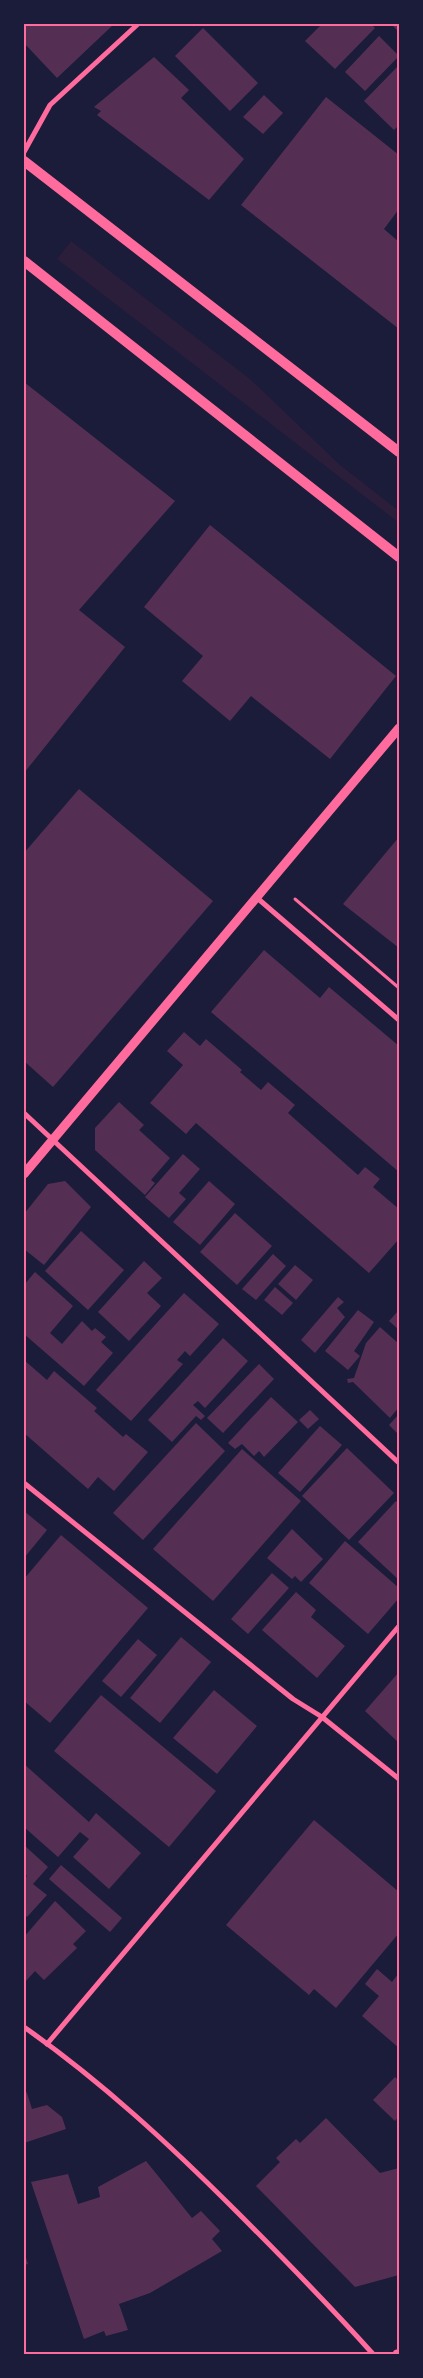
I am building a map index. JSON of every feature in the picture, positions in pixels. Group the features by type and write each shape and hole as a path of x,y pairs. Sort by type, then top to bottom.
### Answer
{"main road":[{"path":"24,161 397,447"},
{"path":"24,261 399,557"}],"street":[{"path":"24,152 50,105 138,24"},
{"path":"24,1174 399,728"},
{"path":"256,897 399,1020"},
{"path":"24,1113 399,1463"},
{"path":"24,1483 293,1699 322,1717 399,1779"},
{"path":"47,2044 399,1626"},
{"path":"24,2027 166,2141 324,2298 373,2354"}],"path":[{"path":"295,899 399,988"}],"shaded area":[{"path":"71,241 250,379 339,464 399,511 399,523 57,259"}],"building":[{"path":"24,24 114,24 57,78 24,43"},
{"path":"322,24 371,24 375,28 335,69 305,41"},
{"path":"391,24 399,24 399,32"},
{"path":"203,28 258,83 230,111 175,56"},
{"path":"379,36 399,56 365,91 345,72"},
{"path":"154,57 189,90 181,98 244,159 209,200 97,115 101,111 94,107"},
{"path":"399,65 399,125 394,130 364,101"},
{"path":"264,95 283,113 263,134 243,117"},
{"path":"326,97 399,155 399,209 384,229 399,242 399,329 241,205"},
{"path":"24,382 175,501 79,610 125,647 24,773"},
{"path":"210,525 396,676 330,759 251,696 230,721 182,681 203,656 144,607"},
{"path":"79,789 213,901 53,1087 24,1061 24,853"},
{"path":"399,837 399,948 343,904"},
{"path":"264,950 320,998 329,987 399,1046 399,1172 211,1012"},
{"path":"184,1032 200,1046 206,1039 242,1070 240,1072 261,1090 268,1082 295,1105 288,1113 358,1175 365,1167 380,1179 373,1187 399,1209 399,1239 369,1273 196,1123 186,1134 150,1103 183,1065 167,1051"},
{"path":"119,1102 144,1125 139,1130 170,1158 151,1180 155,1183 145,1195 95,1150 95,1128"},
{"path":"183,1154 200,1169 179,1193 186,1199 169,1218 145,1197"},
{"path":"65,1181 91,1207 44,1265 24,1249 24,1214 48,1184"},
{"path":"209,1181 235,1204 200,1245 173,1222"},
{"path":"235,1213 272,1246 237,1285 200,1252"},
{"path":"81,1231 124,1270 88,1310 45,1271"},
{"path":"273,1254 286,1266 256,1300 242,1289"},
{"path":"144,1261 162,1278 147,1293 161,1306 129,1341 98,1312"},
{"path":"295,1265 313,1280 296,1300 278,1284"},
{"path":"35,1272 73,1306 50,1333 62,1344 82,1321 92,1331 95,1328 106,1337 101,1342 113,1353 84,1386 24,1334 24,1285"},
{"path":"275,1287 293,1303 282,1315 264,1300"},
{"path":"184,1293 219,1324 190,1356 185,1351 177,1360 183,1364 131,1421 96,1390"},
{"path":"338,1297 344,1302 337,1308 345,1317 315,1353 301,1340"},
{"path":"358,1310 374,1322 354,1351 360,1356 348,1370 325,1351"},
{"path":"399,1310 399,1330 389,1321"},
{"path":"380,1327 399,1344 399,1407 390,1418 353,1382 348,1383 347,1379 354,1378 366,1343"},
{"path":"223,1338 248,1361 205,1408 198,1401 193,1405 205,1416 201,1420 196,1416 172,1442 148,1420"},
{"path":"24,1360 47,1380 54,1371 97,1408 94,1411 123,1437 126,1434 148,1452 114,1491 98,1477 88,1489 24,1433"},
{"path":"259,1364 274,1379 223,1433 207,1418"},
{"path":"271,1397 298,1422 264,1457 259,1451 254,1456 242,1444 235,1449 228,1443"},
{"path":"310,1410 319,1419 308,1429 299,1420"},
{"path":"399,1414 399,1435 389,1425"},
{"path":"196,1423 225,1451 143,1540 113,1513"},
{"path":"320,1426 342,1445 300,1492 278,1473"},
{"path":"347,1448 394,1493 349,1540 302,1496"},
{"path":"242,1449 301,1501 213,1601 153,1549"},
{"path":"396,1501 399,1504 399,1580 358,1542"},
{"path":"24,1511 47,1530 24,1558"},
{"path":"292,1529 323,1559 301,1582 295,1576 292,1579 267,1558"},
{"path":"61,1535 148,1608 50,1723 24,1701 24,1579"},
{"path":"345,1541 399,1588 399,1598 368,1634 309,1583"},
{"path":"272,1573 289,1588 248,1634 231,1619"},
{"path":"296,1592 316,1610 311,1617 345,1646 317,1678 262,1630"},
{"path":"181,1637 211,1662 160,1723 130,1698"},
{"path":"138,1639 157,1655 121,1697 102,1681"},
{"path":"399,1672 399,1743 365,1711"},
{"path":"214,1690 257,1726 217,1774 173,1738"},
{"path":"101,1695 216,1791 169,1847 54,1751"},
{"path":"24,1764 89,1822 96,1813 141,1853 109,1889 73,1857 89,1839 80,1832 58,1857 24,1827"},
{"path":"314,1820 399,1892 399,1933 336,2008 314,1989 309,1995 226,1925"},
{"path":"24,1845 48,1867 33,1884 47,1895 27,1917 24,1914 24,1880 27,1876 24,1873"},
{"path":"61,1865 122,1918 110,1932 49,1879"},
{"path":"55,1901 86,1931 73,1944 77,1948 44,1980 35,1971 25,1982 26,1986 24,1988 24,1937"},
{"path":"377,1969 392,1982 399,1973 399,2048 362,2016 379,1996 365,1984"},
{"path":"395,2077 399,2081 399,2116 395,2121 373,2100"},
{"path":"24,2090 27,2093 32,2109 47,2105 62,2117 66,2129 24,2143"},
{"path":"326,2118 380,2173 399,2168 399,2275 355,2287 256,2186 280,2162 276,2158 296,2139 300,2143"},
{"path":"146,2161 192,2218 201,2211 220,2231 212,2239 222,2251 150,2293 119,2304 128,2330 106,2336 104,2331 84,2339 31,2182 68,2174 78,2204 100,2197 98,2187"},
{"path":"24,2251 28,2264 24,2265"}]}
